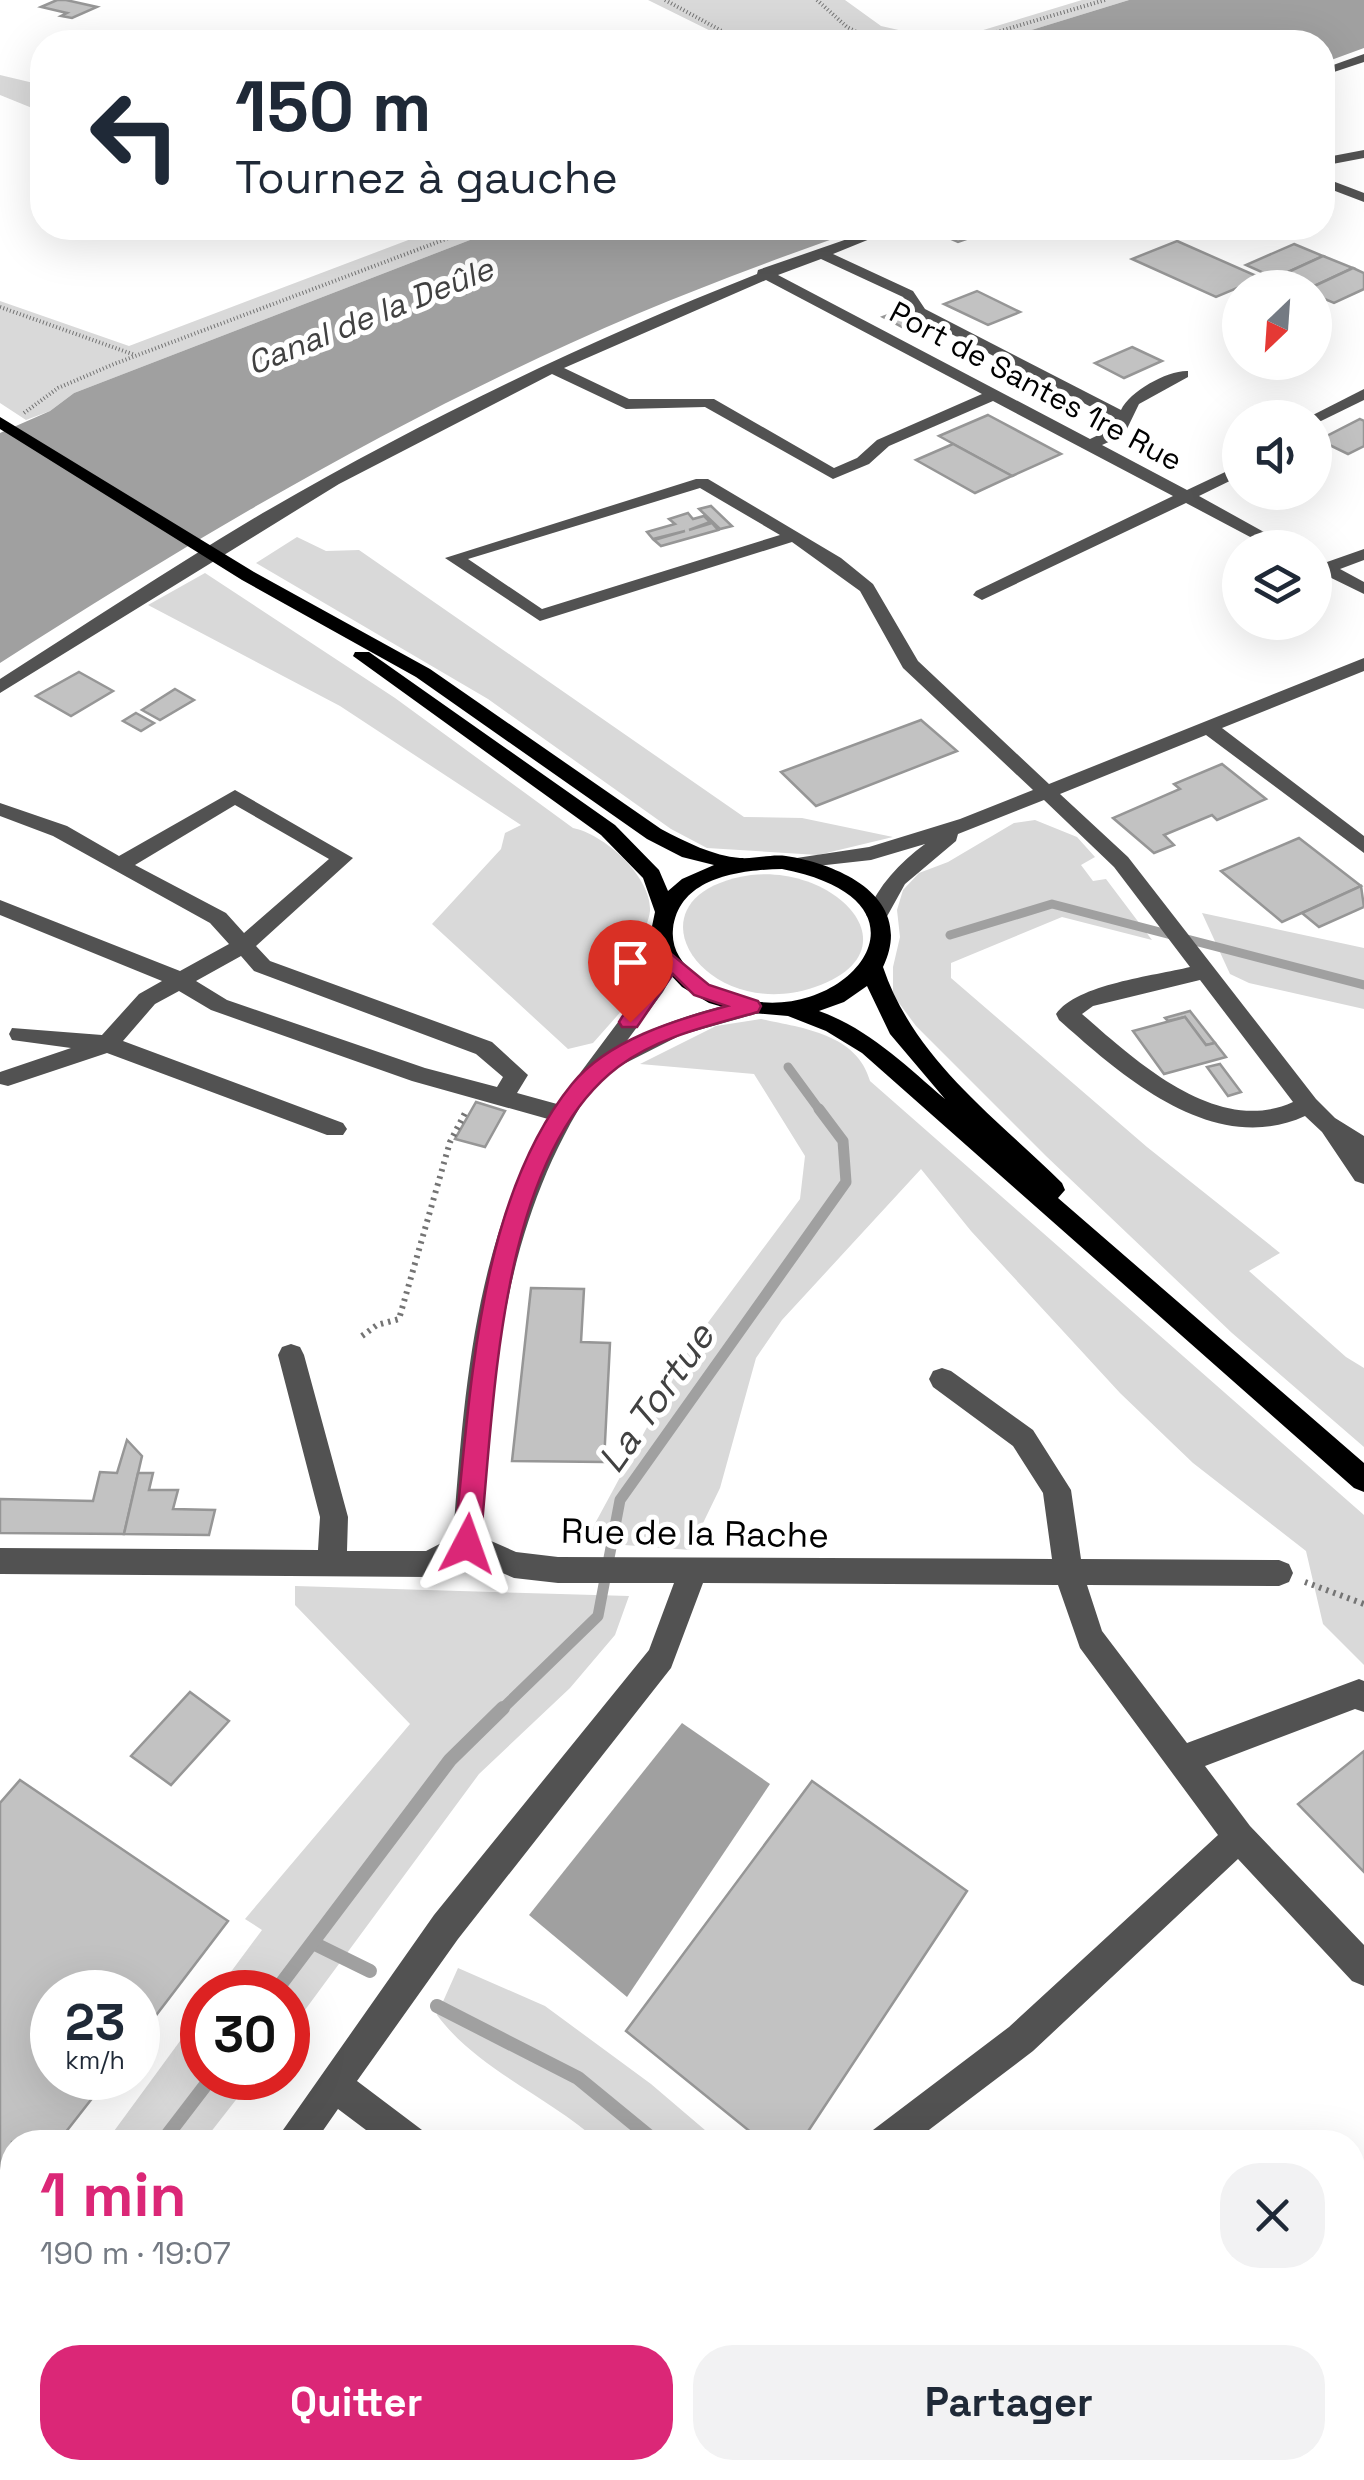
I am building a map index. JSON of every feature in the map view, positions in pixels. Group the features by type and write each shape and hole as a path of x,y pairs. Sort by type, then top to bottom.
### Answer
{"main road":[{"path":"8,420 248,576 608,830 652,874 666,912 663,941 670,960 702,990 751,1006 788,1008 834,1025 870,1047 1364,1480"},
{"path":"248,576 468,702 654,834 689,852 737,864 797,864 847,882 865,897 877,916 882,942 872,968 838,995 788,1008"},
{"path":"666,912 688,886 710,872 737,864"},
{"path":"872,968 881,1001 913,1049 1135,1276"}],"street":[{"path":"1335,68 1364,58"},
{"path":"1335,160 1364,154"},
{"path":"1335,186 1364,198"},
{"path":"0,688 255,526 451,417 763,273 856,240"},
{"path":"820,253 908,294 920,312 1125,418"},
{"name":"Port de Santes 1re Rue","path":"763,273 1251,530"},
{"path":"552,368 626,404 708,402 833,474 863,461 882,443 994,394"},
{"path":"1089,445 1118,432 1133,401 1183,374"},
{"path":"1332,410 1364,394"},
{"path":"982,596 1222,479"},
{"path":"794,536 540,616 454,558 702,482 794,536 835,562 867,588 910,664 1120,862 1308,1105 1364,1148"},
{"path":"1332,563 1364,554"},
{"path":"1332,572 1362,586"},
{"path":"797,864 871,853 967,824 1364,664"},
{"path":"1208,728 1364,846"},
{"path":"8,1078 107,1044 147,999 242,946 343,858 235,796 119,865"},
{"path":"0,809 60,830 218,918 262,966 484,1048 516,1075 502,1098"},
{"path":"877,916 883,898 900,874 967,824"},
{"path":"0,906 160,969 219,1004 420,1075 564,1114"},
{"path":"0,1561 429,1564 467,1544 482,1391 506,1246 520,1200 580,1088 655,990 670,960"},
{"path":"1199,963 1086,1000 1067,1014 1126,1066 1214,1112 1272,1119 1308,1105"},
{"path":"580,1088 613,1059 638,1046 706,1017 751,1006"},
{"path":"20,1034 107,1044 335,1129"},
{"path":"1328,1124 1364,1175"},
{"path":"290,1355 334,1517 332,1564"},
{"path":"942,1379 1023,1438 1057,1490 1068,1572 1090,1638 1239,1837 1364,1969"},
{"name":"Rue de la Rache","path":"467,1544 514,1565 558,1570 1279,1573"},
{"path":"303,2130 446,1927 661,1658 692,1572"},
{"path":"1182,1760 1359,1693 1364,1698"},
{"path":"902,2130 1021,2039 1239,1837"},
{"path":"334,2085 394,2130"}],"path":[{"path":"665,0 720,30"},
{"path":"817,0 853,30"},
{"path":"1004,30 1105,0"},
{"path":"8,420 58,388 444,240"},
{"path":"0,307 136,356"},
{"path":"362,1336 377,1325 400,1319 450,1142 477,1090"},
{"path":"1279,1573 1364,1604"}],"shaded area":[{"path":"648,0 845,0 881,26 899,30 709,30"},
{"path":"1082,0 1129,0 1031,30 983,30"},
{"path":"0,75 30,82 30,107 0,95"},
{"path":"408,240 470,240 74,393 50,411 26,420 0,403 0,301 129,346"},
{"path":"297,537 326,551 359,550 744,817 802,818 893,837 818,855 707,848 671,829 488,699 256,563"},
{"path":"205,573 395,698 573,828 612,848 635,871 649,898 650,911 642,941 648,981 593,1043 568,1049 432,924 501,849 505,833 521,825 340,706 148,605"},
{"path":"1035,820 1077,837 1095,857 1081,865 1093,881 1106,879 1152,940 1062,917 951,963 951,978 1147,1147 1280,1253 1249,1271 1346,1357 1364,1368 1364,1447 1232,1333 1046,1156 916,1026 893,995 893,967 900,937 897,910 903,890 919,873 948,862 1014,823"},
{"path":"751,875 783,875 812,883 854,914 863,933 860,953 845,971 815,987 775,994 739,989 711,974 691,953 683,930 689,906 711,887"},
{"path":"1202,913 1364,948 1364,1009 1249,983 1230,974"},
{"path":"761,1019 841,1043 863,1065 870,1081 1364,1515 1364,1665 1323,1624 1306,1551 1193,1463 1120,1393 971,1231 921,1169 782,1320 756,1358 720,1488 690,1550 585,1542 692,1344 800,1199 805,1156 754,1074 640,1064 716,1026"},
{"path":"295,1586 629,1596 615,1635 570,1688 479,1774 310,2003 310,1970 232,1970 262,1930 245,1919 410,1724 295,1605"},
{"path":"458,1968 545,2006 651,2084 705,2130 584,2130 472,2052 437,2015"},
{"path":"180,2041 180,2100 236,2100 212,2130 115,2130 137,2100 160,2100 160,2068"}],"water":[{"path":"1129,0 1364,0 1364,48 1335,59 1335,30 1031,30"},
{"name":"Canal de la Deûle","path":"470,240 830,240 637,314 472,390 232,520 0,663 0,433 50,411 74,393"},
{"path":"682,1723 770,1784 627,1997 529,1915"}],"building":[{"path":"57,0 97,7 72,18 61,16 67,13 41,7"},
{"path":"1177,241 1243,270 1222,270 1222,294 1216,297 1132,259"},
{"path":"1294,244 1323,256 1292,270 1257,270 1246,265"},
{"path":"1323,256 1353,268 1332,278 1332,270 1292,270"},
{"path":"1353,268 1364,273 1364,289 1334,303 1332,278"},
{"path":"977,291 1020,312 988,325 944,304"},
{"path":"901,310 924,321 906,329 883,317"},
{"path":"1132,347 1162,361 1124,378 1095,363"},
{"path":"988,415 1061,454 1012,476 939,436"},
{"path":"1360,419 1364,421 1364,446 1348,454 1332,446 1332,433"},
{"path":"953,444 1012,476 975,493 916,460"},
{"path":"711,506 732,526 720,529 699,509"},
{"path":"688,513 693,519 704,516 710,522 689,530 712,523 718,530 661,546 654,540 685,531 653,539 647,532 675,524 669,519"},
{"path":"79,672 113,691 71,716 36,696"},
{"path":"175,689 194,700 160,720 142,710"},
{"path":"136,713 154,723 141,731 123,721"},
{"path":"921,720 957,751 816,806 781,772"},
{"path":"1222,764 1266,799 1217,820 1212,815 1164,835 1174,845 1154,853 1113,818 1180,789 1174,784"},
{"path":"1299,838 1361,886 1282,922 1221,871"},
{"path":"1361,886 1364,907 1319,927 1302,913"},
{"path":"1190,1011 1215,1043 1206,1045 1185,1017 1168,1021 1165,1018"},
{"path":"1185,1017 1206,1045 1215,1043 1226,1057 1164,1074 1133,1031"},
{"path":"1220,1064 1241,1092 1228,1096 1207,1067"},
{"path":"476,1102 505,1111 485,1147 455,1139"},
{"path":"531,1288 584,1289 581,1342 610,1343 604,1462 512,1461"},
{"path":"127,1440 142,1456 124,1534 0,1533 0,1499 93,1501 100,1472 117,1473"},
{"path":"138,1473 153,1473 149,1490 178,1490 173,1509 215,1510 209,1535 124,1534"},
{"path":"190,1692 229,1721 171,1785 131,1756"},
{"path":"1364,1751 1364,1872 1298,1804"},
{"path":"20,1780 228,1921 191,1970 180,1970 180,1984 160,2010 160,1970 30,1970 30,2100 91,2100 67,2130 0,2130 0,1803"},
{"path":"812,1781 967,1891 809,2130 748,2130 626,2031"}],"waterway":[{"name":"La Tortue","path":"950,935 1052,904 1364,985"},
{"name":"La Tortue","path":"788,1067 821,1112"},
{"name":"La Tortue","path":"500,1711 598,1616 620,1500 846,1182 843,1141 819,1109"},
{"name":"La Tortue","path":"292,1970 450,1760 503,1708"},
{"path":"313,1943 370,1971"},
{"path":"437,2006 578,2078 641,2130"},
{"name":"La Tortue","path":"171,2130 194,2100"}],"route":[{"path":"467,1544 470,1488 494,1301 520,1200 542,1151 580,1088 613,1059 686,1024 751,1006 702,990 670,960 655,990 630,1022"}]}
